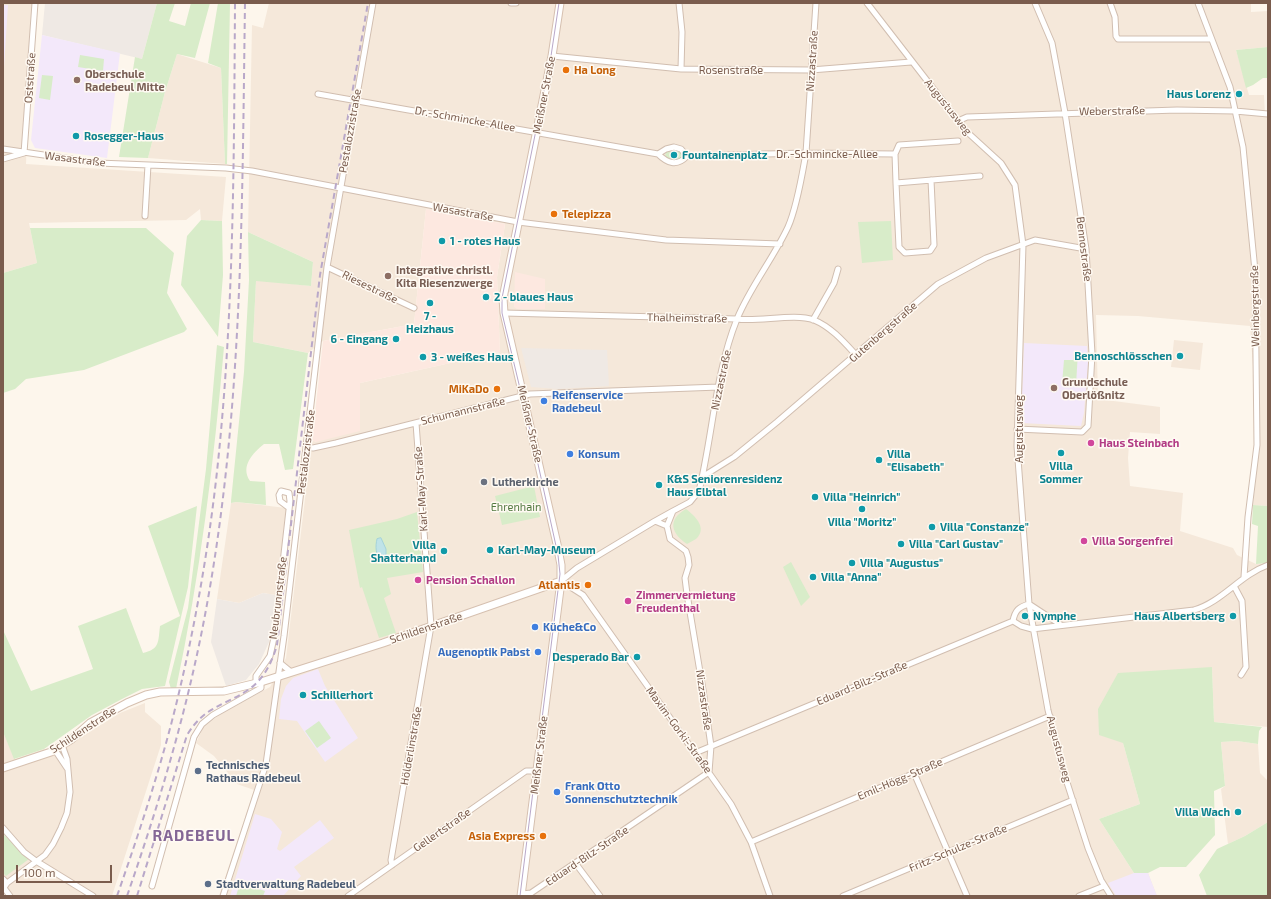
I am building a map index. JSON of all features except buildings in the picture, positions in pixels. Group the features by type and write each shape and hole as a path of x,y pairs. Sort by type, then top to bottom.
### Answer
{"main road":[{"name":"Meißner Straße","path":"522,895 561,581 560,554 504,313 504,291 552,56 560,3"},
{"name":"Schildenstraße","path":"3,768 55,750 90,723 126,703 140,699 152,693 224,691 259,683 561,581"}],"street":[{"name":"Oststraße","path":"24,153 35,3"},
{"name":"Pestalozzistraße","path":"223,896 266,764 280,663 327,267 339,189 373,3"},
{"path":"511,3 516,3"},
{"path":"679,3 682,32 681,69"},
{"name":"Nizzastraße","path":"673,511 690,502 699,491 726,352 737,319 756,282 780,244 789,225 806,153 816,3"},
{"name":"Augustusweg","path":"866,3 966,131 1001,163 1012,177 1016,190 1023,245 1017,429 1032,629 1063,770 1088,848 1104,886 1111,896"},
{"name":"Bennostraße","path":"1017,429 1082,432 1088,426 1092,354 1086,249 1065,113 1052,44 1035,3"},
{"path":"1110,3 1115,17 1116,36 1118,39 1211,39"},
{"name":"Weinbergstraße","path":"1198,3 1230,87 1243,147 1254,251 1257,445 1248,517 1244,577"},
{"name":"Rosenstraße","path":"552,56 681,69 811,70 911,62"},
{"name":"Dr.-Schmincke-Allee","path":"318,94 658,154 665,161 673,163 680,162 687,156 806,153 895,154"},
{"name":"Weberstraße","path":"958,121 967,117 1177,110 1234,111 1268,114"},
{"name":"Augustusweg","path":"895,154 899,145 958,141"},
{"name":"Dr.-Schmincke-Allee","path":"658,154 666,149 674,147 681,149 687,156"},
{"name":"Wasastraße","path":"3,149 98,163 226,168 252,171 339,189 518,222 666,240 780,244"},
{"path":"3,159 24,153"},
{"path":"895,154 899,247 905,252 930,251 934,246 930,180"},
{"path":"145,216 148,165"},
{"path":"896,182 980,176"},
{"name":"Gutenbergstraße","path":"702,477 734,457 856,356 938,284 986,258 1036,240 1086,249"},
{"name":"Riesestraße","path":"327,267 414,308"},
{"path":"813,320 834,283 838,269"},
{"name":"Thalheimstraße","path":"504,313 737,319 748,321 797,318 813,320 831,330 856,356"},
{"name":"Schumannstraße","path":"306,448 313,448 523,396 719,387"},
{"name":"Karl-May-Straße","path":"416,423 431,626"},
{"name":"Neubrunnstraße","path":"152,886 194,737 202,724 224,708 261,688 256,676 270,656 275,633 288,507"},
{"path":"655,521 667,526 673,511"},
{"path":"561,581 577,568 673,511"},
{"name":"Nizzastraße","path":"667,526 670,539 682,548 688,557 685,578 711,746"},
{"path":"1061,626 1029,604 1019,607 1014,613 1013,621 1021,626 1032,629 1061,626 1194,610 1204,607 1244,577 1268,565"},
{"name":"Maxim-Gorki-Straße","path":"561,581 583,595 732,804 751,842 770,896"},
{"path":"1234,586 1242,601 1246,667 1241,675"},
{"name":"Eduard-Bilz-Straße","path":"695,753 1013,621"},
{"name":"Hölderlinstraße","path":"392,865 391,860 431,626"},
{"path":"280,663 291,672"},
{"name":"Emil-Högg-Straße","path":"751,842 914,772 1050,716"},
{"path":"4,887 45,855 53,844 67,813 70,792 67,759 62,745"},
{"path":"709,772 711,746"},
{"path":"55,750 67,768"},
{"name":"Gellertstraße","path":"348,896 526,772 537,771"},
{"name":"Eduard-Bilz-Straße","path":"522,895 532,893 709,772"},
{"path":"914,772 967,896"},
{"name":"Fritz-Schulze-Straße","path":"843,896 1073,800"},
{"path":"3,828 24,852 93,896"},
{"path":"576,864 600,896"},
{"path":"3,878 4,887 10,896"},
{"path":"1080,896 1104,886"}],"shaded area":[{"path":"3,3 32,3 26,164 226,177 222,221 201,220 200,209 186,220 29,223 37,263 3,273"},
{"path":"45,3 157,3 142,59 42,35"},
{"path":"269,3 1251,3 1251,12 1268,11 1268,47 1236,50 1249,95 1264,95 1265,116 1268,116 1268,506 1253,505 1259,450 1250,326 1138,316 1096,315 1098,399 1160,407 1160,434 1130,432 1128,458 1130,486 1183,493 1180,531 1233,548 1237,555 1256,564 1268,563 1268,727 1214,722 1212,667 1123,743 1140,804 1099,819 1134,873 1148,873 1157,896 219,896 254,790 237,784 214,756 196,743 204,726 224,712 270,687 286,658 312,440 316,442 360,383 500,352 497,277 505,224 426,209 414,324 323,341 308,353 253,342 256,280 311,286 313,262 248,232 252,25 263,28"},
{"path":"3,5 8,5 4,67 3,67"},
{"name":"Oberschule Radebeul Mitte","path":"42,35 120,53 107,158 35,148 31,140"},
{"path":"177,54 221,68 225,164 148,158 165,92"},
{"path":"426,209 505,224 497,277 500,352 360,383 360,431 316,442 312,440 323,341 414,324"},
{"path":"515,272 545,279 545,309 517,309 514,307"},
{"path":"1174,340 1203,343 1200,370 1171,367"},
{"name":"Grundschule Oberlößnitz","path":"1024,343 1087,346 1088,363 1084,413 1081,426 1021,423"},
{"path":"521,348 607,350 609,386 558,389 531,387"},
{"path":"236,502 286,508 276,595 263,593 239,603 217,599 231,503"},
{"path":"263,593 276,595 269,642 259,664 246,680 226,686 211,642 217,599 239,603"},
{"path":"318,669 325,686 358,738 325,762 297,721 279,719 281,699 286,686 293,678"},
{"path":"145,703 145,712 161,726 161,745 112,896 3,896 3,732 15,759 44,749 51,756 120,713"},
{"path":"1237,741 1258,744 1260,773 1268,781 1268,822 1228,844 1221,789 1225,786 1221,742"},
{"path":"255,814 271,819 282,832 277,849 280,851 320,820 334,838 294,867 301,876 283,896 230,896"},
{"path":"1134,873 1148,873 1157,896 1116,896 1108,883"}],"green space":[{"path":"157,3 175,3 169,21 185,26 191,3 210,3 195,58 177,54 165,92 148,158 119,157 135,57 142,59"},
{"path":"218,3 230,3 227,164 225,164 221,68 208,63"},
{"path":"1268,47 1268,78 1263,78 1246,88 1236,50"},
{"path":"80,55 104,59 103,71 78,67"},
{"path":"42,75 53,76 50,100 39,98"},
{"path":"674,150 683,154 683,157 674,160 665,157 666,152"},
{"path":"201,220 222,221 223,275 218,337 181,285 187,236"},
{"path":"891,221 893,260 862,263 858,222"},
{"path":"30,228 146,228 174,253 167,293 187,329 184,332 84,370 26,379 15,389 3,393 3,273 37,263"},
{"path":"248,232 313,262 311,286 256,281 253,342 308,353 293,469 285,470 279,444 264,444 256,451 247,465 246,470 250,481 265,482 266,505 236,502 231,503 244,372 249,280"},
{"path":"217,345 224,347 216,433 205,519 185,647 176,689 171,689 169,682 188,608 206,469"},
{"path":"1074,352 1078,352 1076,385 1062,384 1064,360 1073,360"},
{"name":"Ehrenhain","path":"534,486 540,517 502,525 495,496"},
{"path":"1253,505 1268,506 1268,563 1256,564 1258,526 1252,524"},
{"path":"197,506 188,587 165,686 142,689 92,715 44,749 14,759 3,732 3,630 31,691 93,669 78,626 126,608 143,653 153,649 157,644 160,626 180,616 148,526"},
{"path":"686,509 699,522 701,531 696,539 687,544 677,535 673,526 676,518"},
{"path":"417,512 423,572 387,578 391,594 384,598 396,633 379,638 362,587 360,588 349,530 397,519"},
{"path":"791,562 810,597 801,606 783,567"},
{"path":"1212,667 1214,722 1262,727 1259,731 1258,744 1237,741 1221,742 1225,786 1214,791 1215,835 1186,867 1160,867 1148,873 1134,873 1099,819 1140,804 1123,743 1099,735 1098,709 1118,673"},
{"path":"319,721 331,738 317,748 305,731"},
{"path":"1268,822 1268,896 1207,896 1199,875 1217,849 1245,836"},
{"path":"3,834 29,859 6,876 3,873"},
{"path":"240,883 265,891 263,896 236,896"}],"water":[{"path":"381,538 386,549 386,560 380,560 377,553 377,539"}],"tram line":[{"path":"520,896 560,574 558,555 538,464 502,313 502,298 551,56 559,3"}],"railway":[{"path":"117,896 149,801 176,705 198,603 214,500 229,324 234,164 235,3"},
{"path":"127,896 161,792 181,722 198,651 218,539 234,387 238,310 243,157 245,3"},
{"path":"137,896 187,735 200,718 207,712 239,696 253,686 270,665 277,645 320,275 368,3"}],"place":[{"name":"Ha Long","path":"566,70"},
{"name":"Oberschule Radebeul Mitte","path":"77,80"},
{"name":"Haus Lorenz","path":"1239,94"},
{"name":"Rosegger-Haus","path":"76,136"},
{"name":"Fountainenplatz","path":"674,155"},
{"name":"Telepizza","path":"554,214"},
{"name":"1 - rotes Haus","path":"442,241"},
{"name":"Integrative christl. Kita Riesenzwerge","path":"388,276"},
{"name":"2 - blaues Haus","path":"486,297"},
{"name":"7 - Heizhaus","path":"430,303"},
{"name":"6 - Eingang","path":"396,339"},
{"name":"Bennoschlösschen","path":"1180,356"},
{"name":"3 - weißes Haus","path":"423,357"},
{"name":"Grundschule Oberlößnitz","path":"1054,388"},
{"name":"MiKaDo","path":"497,389"},
{"name":"Reifenservice Radebeul","path":"544,401"},
{"name":"Haus Steinbach","path":"1091,443"},
{"name":"Villa Sommer","path":"1061,453"},
{"name":"Konsum","path":"570,454"},
{"name":"Villa \"Elisabeth\"","path":"879,460"},
{"name":"Lutherkirche","path":"484,482"},
{"name":"K&S Seniorenresidenz Haus Elbtal","path":"659,485"},
{"name":"Villa \"Heinrich\"","path":"815,497"},
{"name":"Villa \"Moritz\"","path":"862,509"},
{"name":"Villa \"Constanze\"","path":"932,527"},
{"name":"Villa Sorgenfrei","path":"1084,541"},
{"name":"Villa \"Carl Gustav\"","path":"901,544"},
{"name":"Karl-May-Museum","path":"490,550"},
{"name":"Villa Shatterhand","path":"444,551"},
{"name":"Villa \"Augustus\"","path":"852,563"},
{"name":"Villa \"Anna\"","path":"813,577"},
{"name":"Pension Schallon","path":"418,580"},
{"name":"Atlantis","path":"588,585"},
{"name":"Zimmervermietung Freudenthal","path":"628,601"},
{"name":"Nymphe","path":"1025,616"},
{"name":"Haus Albertsberg","path":"1233,616"},
{"name":"Küche&Co","path":"535,627"},
{"name":"Augenoptik Pabst","path":"538,652"},
{"name":"Desperado Bar","path":"637,657"},
{"name":"Schillerhort","path":"303,695"},
{"name":"Technisches Rathaus Radebeul","path":"198,771"},
{"name":"Frank Otto Sonnenschutztechnik","path":"557,792"},
{"name":"Villa Wach","path":"1238,812"},
{"name":"Asia Express","path":"543,836"},
{"name":"Stadtverwaltung Radebeul","path":"208,884"}],"district":[{"name":"RADEBEUL","path":"194,836"}]}
